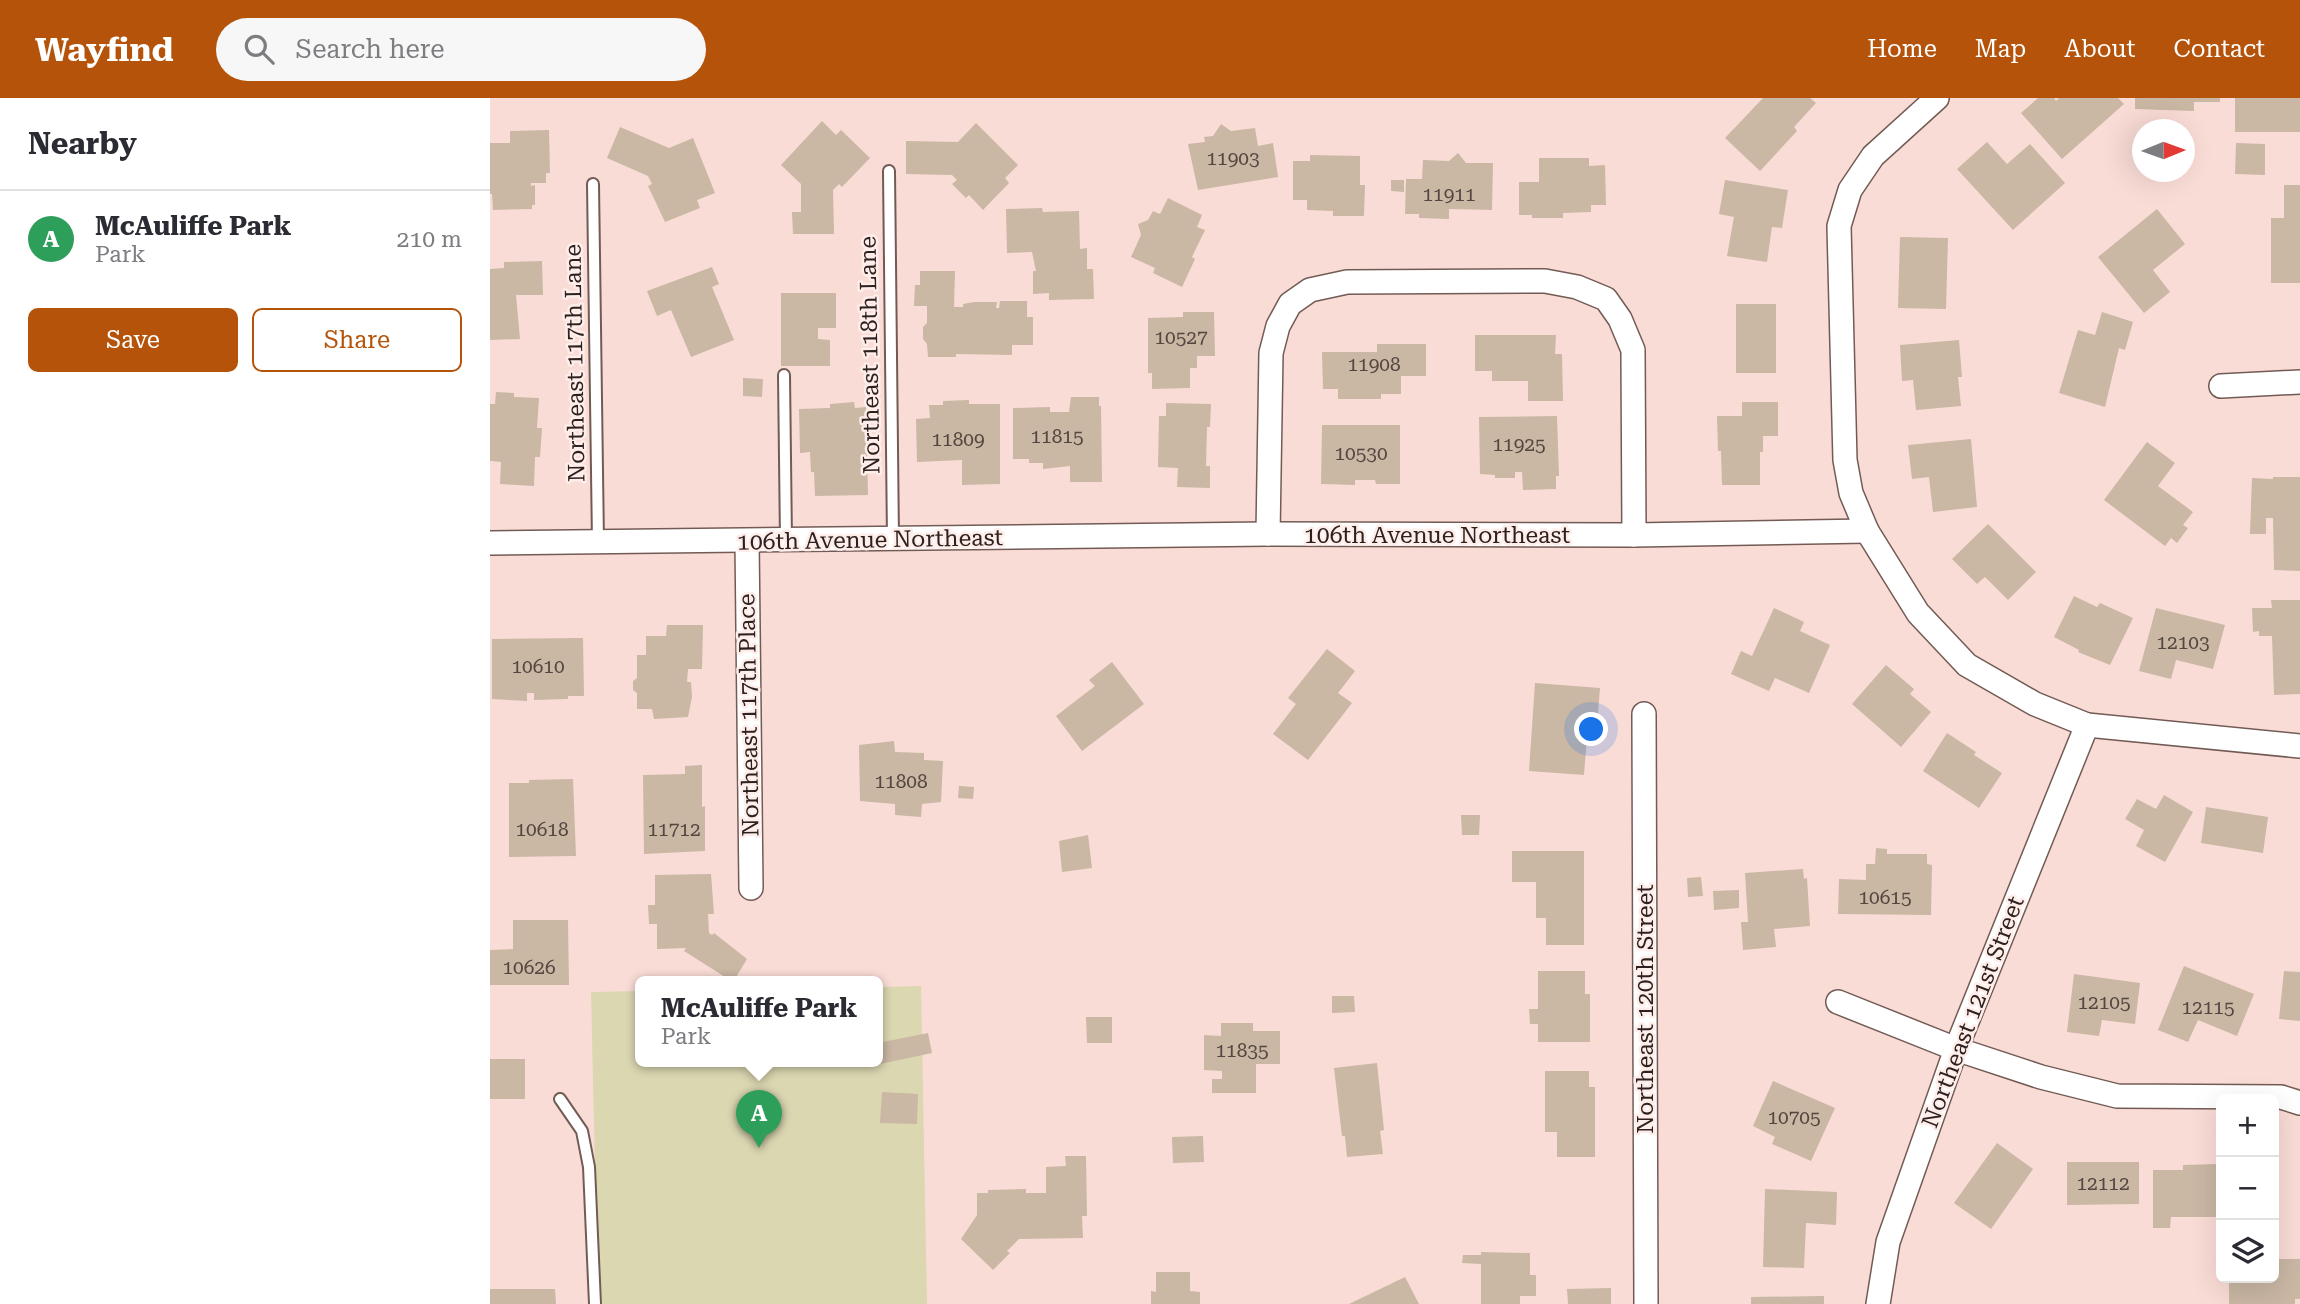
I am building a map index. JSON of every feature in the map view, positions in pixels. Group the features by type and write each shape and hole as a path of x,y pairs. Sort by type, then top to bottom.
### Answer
{"street":[{"path":"1937,98 1873,156 1850,190 1839,226 1844,460 1851,493 1867,531 1918,613 1967,665 2035,704 2087,725 2300,746"},
{"path":"1268,534 1271,352 1278,326 1290,304 1310,290 1347,282 1545,281 1577,287 1606,299 1620,319 1633,350 1634,535"},
{"path":"2221,386 2300,382"},
{"name":"106th Avenue Northeast","path":"490,542 893,540 1268,534 1634,535 1867,531"},
{"name":"Northeast 117th Place","path":"747,541 751,888"},
{"name":"Northeast 120th Street","path":"1644,714 1646,1304"},
{"name":"Northeast 121st Street","path":"1878,1304 1888,1242 1956,1049 2087,725"},
{"path":"1838,1002 1956,1049 2041,1077 2117,1096 2281,1097 2300,1104"}],"lane":[{"name":"Northeast 118th Lane","path":"889,171 893,540"},
{"name":"Northeast 117th Lane","path":"593,184 598,542"},
{"path":"784,375 786,541"},
{"path":"560,1099 582,1131 589,1167 595,1304"}],"shaded area":[{"path":"921,986 927,1304 598,1304 591,992 635,991 635,1067 883,1067 883,987"}],"building":[{"path":"1763,98 1810,98 1816,103 1794,127 1797,131 1760,171 1725,138"},
{"path":"2038,98 2054,98 2056,101 2059,98 2118,98 2124,104 2062,159 2021,113"},
{"path":"2135,98 2220,98 2220,102 2194,102 2194,111 2135,109"},
{"path":"2235,98 2300,98 2300,132 2235,132"},
{"path":"822,121 836,135 841,130 870,158 842,187 839,184 833,190 834,234 793,234 792,212 801,212 801,184 781,165"},
{"path":"976,123 1018,165 1005,178 1009,183 983,210 969,195 966,198 952,184 957,180 952,175 906,174 906,141 958,142"},
{"path":"1221,124 1231,131 1255,128 1258,146 1273,143 1278,177 1198,190 1188,144 1205,142 1204,137 1213,136"},
{"path":"620,127 669,148 693,138 715,193 697,200 700,208 665,222 648,186 652,184 648,176 607,158"},
{"path":"549,130 550,173 546,173 546,183 531,183 531,186 535,185 535,205 532,205 532,209 493,210 490,194 490,143 510,143 510,131"},
{"path":"1987,142 2007,164 2030,144 2065,183 2013,230 1957,169"},
{"path":"2236,143 2265,144 2265,175 2235,174"},
{"path":"1458,153 1466,163 1493,163 1492,210 1449,209 1449,219 1419,218 1419,214 1405,214 1406,179 1422,179 1423,160 1449,161"},
{"path":"1310,155 1360,156 1360,185 1365,185 1364,216 1333,216 1333,211 1307,210 1307,200 1293,200 1293,161 1310,161"},
{"path":"1539,158 1589,158 1589,166 1605,165 1606,205 1591,205 1591,212 1563,213 1563,218 1532,218 1532,215 1519,215 1519,182 1539,182"},
{"path":"1391,180 1404,180 1404,192 1391,191"},
{"path":"1725,180 1788,190 1782,228 1772,227 1767,262 1727,256 1734,217 1719,214"},
{"path":"2284,185 2300,185 2300,283 2271,283 2271,218 2284,218"},
{"path":"1168,198 1202,215 1197,227 1205,230 1182,287 1153,273 1155,268 1131,257 1141,235 1138,224 1148,220 1153,211 1160,214"},
{"path":"1042,208 1043,212 1079,211 1080,249 1087,248 1087,269 1093,269 1094,299 1049,300 1049,293 1033,294 1033,271 1036,271 1032,252 1007,253 1006,209"},
{"path":"2157,209 2185,244 2153,270 2170,292 2144,313 2098,257"},
{"path":"1900,237 1948,238 1946,309 1898,308"},
{"path":"542,261 543,295 516,295 520,339 490,340 490,269 504,268 504,262"},
{"path":"712,267 719,284 712,287 734,340 691,357 671,310 657,316 647,291"},
{"path":"920,271 955,271 954,307 963,307 963,304 974,302 997,302 996,308 999,308 1000,301 1027,301 1027,317 1033,317 1033,345 1012,345 1012,355 956,354 956,357 928,357 927,344 923,339 927,306 914,306 915,285 920,285"},
{"path":"781,293 836,293 836,328 818,328 818,339 830,340 830,366 781,366"},
{"path":"1736,304 1776,304 1776,373 1736,373"},
{"path":"1183,312 1214,312 1215,356 1197,356 1197,368 1190,368 1190,388 1152,389 1152,373 1148,373 1148,318 1183,317"},
{"path":"2102,312 2133,322 2125,350 2119,348 2105,407 2059,393 2078,330 2095,335"},
{"path":"1475,335 1556,335 1555,354 1562,354 1563,401 1528,401 1528,381 1492,381 1492,371 1475,371"},
{"path":"1959,340 1962,377 1958,377 1961,406 1916,410 1913,380 1902,381 1900,345"},
{"path":"1377,344 1426,344 1426,376 1401,376 1401,394 1381,394 1381,399 1338,399 1338,389 1323,389 1322,352 1377,352"},
{"path":"743,378 763,379 762,397 743,396"},
{"path":"496,392 514,393 514,397 539,398 537,428 542,428 540,457 535,457 534,486 500,484 501,462 490,461 490,404 495,404"},
{"path":"1071,397 1099,397 1102,482 1070,482 1070,466 1043,469 1043,463 1029,463 1029,459 1013,459 1013,408 1050,407 1050,412 1069,412"},
{"path":"969,400 969,404 1000,404 1000,484 962,485 962,460 917,462 916,419 930,418 929,405 943,405 943,401"},
{"path":"854,402 855,408 866,407 868,495 815,496 810,452 800,453 799,409 830,408 830,404"},
{"path":"1742,402 1778,402 1778,436 1763,436 1760,485 1722,485 1717,416 1742,416"},
{"path":"1166,403 1211,404 1210,427 1207,427 1206,466 1210,466 1210,488 1177,487 1178,468 1158,467 1159,416 1166,416"},
{"path":"1557,416 1559,476 1556,476 1556,489 1523,490 1522,472 1515,472 1515,478 1495,478 1495,475 1480,474 1479,417"},
{"path":"1322,425 1400,425 1400,484 1376,484 1375,480 1355,480 1355,485 1321,484"},
{"path":"1971,439 1977,507 1933,512 1929,477 1912,479 1908,445"},
{"path":"2147,442 2175,463 2158,486 2193,512 2183,525 2188,528 2177,543 2171,538 2165,546 2104,500"},
{"path":"2300,477 2300,571 2274,570 2273,518 2266,518 2266,534 2250,534 2252,478"},
{"path":"1988,524 2036,572 2008,600 1985,577 1977,584 1952,559"},
{"path":"2074,596 2097,607 2100,603 2133,618 2110,665 2078,652 2079,650 2054,637"},
{"path":"2271,600 2300,600 2300,694 2274,695 2272,636 2259,636 2259,631 2253,632 2252,608 2272,608"},
{"path":"1774,608 1804,622 1800,631 1830,645 1809,693 1775,678 1769,691 1731,674 1741,651 1752,656"},
{"path":"2156,608 2225,625 2213,669 2176,660 2171,679 2139,671"},
{"path":"667,625 703,625 702,669 688,669 687,682 691,682 692,697 688,717 654,719 652,709 637,709 637,693 633,690 633,681 637,678 637,655 646,655 646,636 666,636"},
{"path":"583,638 584,696 534,700 534,693 527,693 527,701 492,699 492,639"},
{"path":"1327,649 1355,671 1338,693 1352,703 1308,760 1273,734 1296,704 1288,698"},
{"path":"1112,662 1144,704 1082,751 1056,716 1095,686 1089,680"},
{"path":"1886,665 1914,689 1910,694 1931,712 1901,747 1852,704"},
{"path":"1535,683 1600,688 1597,725 1588,724 1584,775 1529,771"},
{"path":"1947,733 2002,773 1979,808 1923,771"},
{"path":"894,741 895,752 924,753 924,760 943,761 941,802 922,804 921,817 895,815 895,804 860,801 859,745"},
{"path":"702,765 705,851 644,854 643,775 685,774 685,766"},
{"path":"573,779 576,856 509,857 509,783"},
{"path":"959,786 974,787 973,799 958,798"},
{"path":"2164,795 2193,812 2165,862 2136,846 2144,830 2125,819 2137,799 2156,809"},
{"path":"2206,807 2268,817 2263,853 2201,843"},
{"path":"1461,815 1480,815 1479,835 1462,835"},
{"path":"1088,835 1092,868 1062,872 1059,841"},
{"path":"1876,848 1887,849 1887,854 1927,854 1927,864 1932,865 1931,915 1838,914 1839,879 1866,880 1866,864 1875,864"},
{"path":"1512,851 1584,851 1584,945 1546,945 1546,918 1536,918 1536,882 1512,882"},
{"path":"1803,869 1804,879 1807,878 1810,926 1774,929 1776,947 1743,950 1741,922 1748,922 1745,873"},
{"path":"711,874 714,914 708,914 709,933 714,933 747,959 737,976 724,976 684,951 686,948 657,949 657,924 649,924 648,905 655,905 655,875"},
{"path":"1701,877 1703,896 1688,897 1687,878"},
{"path":"1739,890 1739,908 1714,910 1713,891"},
{"path":"513,920 568,920 569,985 490,985 490,950 513,949"},
{"path":"2184,966 2254,994 2237,1036 2198,1020 2188,1042 2158,1030"},
{"path":"1538,971 1585,971 1585,994 1590,994 1590,1042 1538,1042 1538,1024 1530,1024 1529,1009 1538,1009"},
{"path":"2284,971 2300,972 2300,1021 2279,1019"},
{"path":"2074,974 2140,983 2135,1024 2102,1020 2099,1036 2067,1032"},
{"path":"1332,996 1354,996 1355,1012 1332,1013"},
{"path":"1086,1017 1112,1017 1112,1043 1087,1043"},
{"path":"1221,1023 1253,1023 1253,1031 1280,1031 1280,1064 1256,1064 1256,1093 1212,1093 1212,1079 1222,1079 1222,1071 1204,1070 1204,1035 1221,1036"},
{"path":"928,1033 932,1053 883,1063 883,1042"},
{"path":"490,1059 525,1059 525,1099 490,1099"},
{"path":"1377,1063 1384,1130 1380,1131 1383,1154 1347,1157 1334,1068"},
{"path":"1545,1071 1589,1071 1589,1087 1595,1087 1595,1157 1557,1157 1557,1132 1545,1132"},
{"path":"1773,1081 1835,1108 1811,1161 1772,1144 1775,1137 1753,1126"},
{"path":"882,1092 918,1094 917,1124 880,1123"},
{"path":"1203,1136 1204,1162 1173,1163 1172,1137"},
{"path":"1997,1143 2033,1169 1991,1229 1954,1203"},
{"path":"1065,1156 1086,1156 1087,1216 1082,1216 1083,1238 1019,1239 1007,1251 1010,1253 993,1270 961,1239 977,1215 977,1193 1026,1189 1026,1193 1046,1193 1046,1167 1066,1166"},
{"path":"2067,1162 2139,1162 2139,1204 2067,1205"},
{"path":"2216,1164 2216,1217 2171,1217 2170,1228 2153,1228 2153,1170 2183,1170 2183,1165"},
{"path":"1765,1189 1837,1192 1836,1225 1806,1223 1804,1268 1763,1267"},
{"path":"1481,1252 1530,1253 1530,1275 1536,1275 1536,1296 1520,1296 1520,1304 1481,1304 1481,1264 1462,1263 1463,1255 1481,1255"},
{"path":"2279,1259 2300,1259 2300,1299 2295,1299 2295,1304 2229,1304 2229,1283 2279,1283"},
{"path":"1156,1272 1190,1272 1190,1291 1200,1292 1200,1304 1151,1304 1151,1291 1156,1292"},
{"path":"1405,1277 1419,1304 1349,1304"},
{"path":"1611,1288 1611,1304 1568,1304 1567,1289"},
{"path":"490,1289 555,1289 556,1304 490,1304"},
{"path":"1824,1296 1824,1304 1751,1304 1751,1297"}],"place":[{"name":"McAuliffe Park","path":"759,1148"}]}
